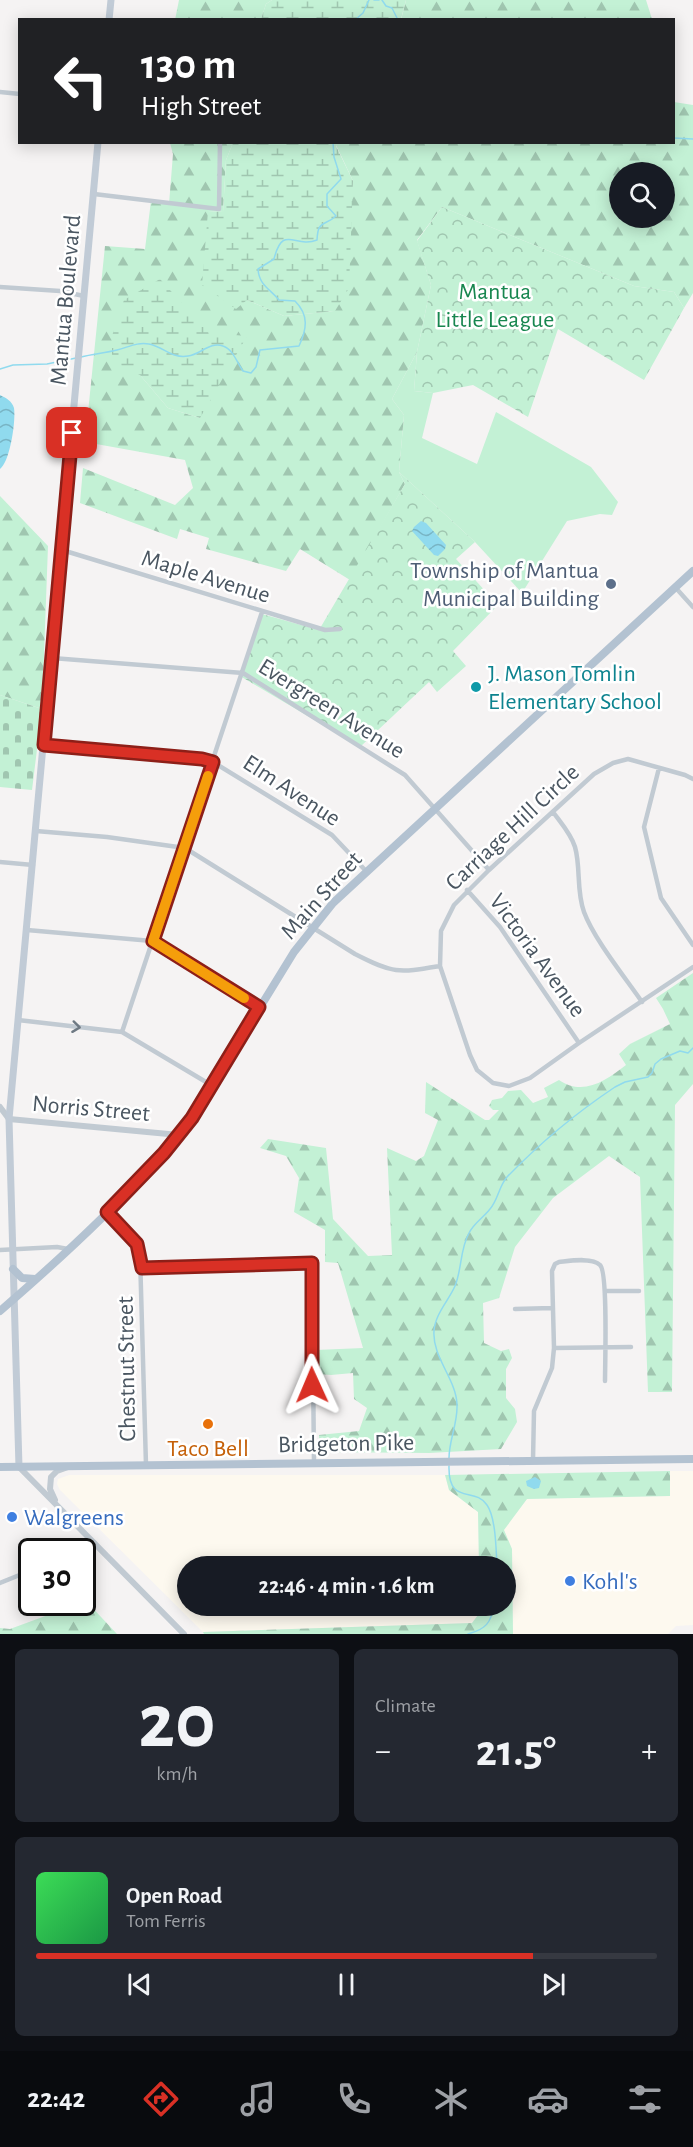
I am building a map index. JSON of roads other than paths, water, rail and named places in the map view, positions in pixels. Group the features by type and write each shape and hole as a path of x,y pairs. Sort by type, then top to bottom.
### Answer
{"main road":[{"path":"109,18 110,0"},
{"name":"Mantua Boulevard","path":"19,1467 9,1119 98,144"},
{"name":"Main Street","path":"0,1311 107,1212 179,1135 192,1118 294,952 333,903 693,571"},
{"path":"13,1269 22,1278 35,1279"},
{"name":"Bridgeton Pike","path":"0,1467 693,1459"}],"street":[{"path":"0,92 18,94"},
{"path":"94,194 219,209 220,144"},
{"path":"0,287 60,291 84,297"},
{"name":"Maple Avenue","path":"62,550 325,630 340,629"},
{"path":"675,587 693,607"},
{"path":"122,1032 262,612"},
{"name":"Evergreen Avenue","path":"52,658 243,673 398,769 435,807 489,870"},
{"name":"Elm Avenue","path":"44,745 202,759 213,762 332,835 366,871"},
{"name":"Carriage Hill Circle","path":"693,779 628,759 613,763 594,774 467,890 454,905 441,931 440,966 477,1070 492,1083 509,1086 530,1078 693,966"},
{"path":"659,768 644,827 661,898 693,945"},
{"path":"553,812 570,835 574,847 579,894 591,927 642,1002"},
{"path":"36,831 107,837 185,848 355,954 384,969 405,972 440,966"},
{"path":"0,862 33,865"},
{"name":"Victoria Avenue","path":"467,890 500,927 579,1043"},
{"path":"27,930 153,941 259,1007"},
{"path":"18,1020 122,1032 211,1085"},
{"path":"0,1107 9,1119"},
{"name":"Norris Street","path":"0,1119 179,1135"},
{"name":"Chestnut Street","path":"107,1212 137,1244 142,1268 146,1465"},
{"path":"0,1251 57,1247 68,1250"},
{"path":"533,1460 534,1411 549,1378 554,1348 552,1270 559,1262 599,1263 604,1275 605,1381"},
{"path":"142,1268 312,1263 314,1463"},
{"path":"605,1292 639,1291"},
{"path":"515,1309 552,1308"},
{"path":"554,1348 631,1347"},
{"path":"56,1503 50,1489 51,1478 57,1471 70,1466"},
{"path":"19,1467 91,1538"},
{"path":"96,1543 184,1634"},
{"path":"0,1582 18,1575"}],"water":[{"path":"0,395 12,403 14,414 7,458 0,469"},
{"path":"421,521 426,523 446,545 438,556 434,555 412,531"},
{"path":"535,1477 541,1481 539,1488 534,1489 527,1486 526,1481"}],"waterway":[{"path":"357,18 363,13 369,0"},
{"path":"374,0 379,0"},
{"path":"382,0 386,6 392,8 397,18"},
{"path":"675,138 693,139"},
{"path":"81,357 137,344 154,346 177,356 188,356 218,345 230,350 243,371 251,373 256,367 260,350 299,346 305,328 305,317 300,306 295,301 279,300 263,283 258,269 274,259 281,242 291,239 302,242 317,240 320,226 336,216 327,206 327,194 341,179 334,157 333,144"},
{"path":"0,369 13,365 47,364 76,358"},
{"path":"449,1458 456,1418 456,1395 440,1359 434,1341 434,1331 440,1313 455,1286 464,1246 471,1229 493,1205 507,1177 558,1129 615,1087 625,1082 648,1077 655,1064 661,1059 680,1051 688,1053 693,1048"},
{"path":"449,1466 450,1478 457,1491 476,1497 487,1505 495,1534 496,1556"},
{"path":"468,1634 487,1624 491,1616"}],"place":[{"name":"Township of Mantua Municipal Building","path":"611,584"},
{"name":"J. Mason Tomlin Elementary School","path":"476,687"},
{"name":"Taco Bell","path":"208,1424"},
{"name":"Walgreens","path":"12,1517"},
{"name":"Kohl's","path":"570,1581"}],"park label":[{"name":"Mantua Little League","path":"495,305"}]}
